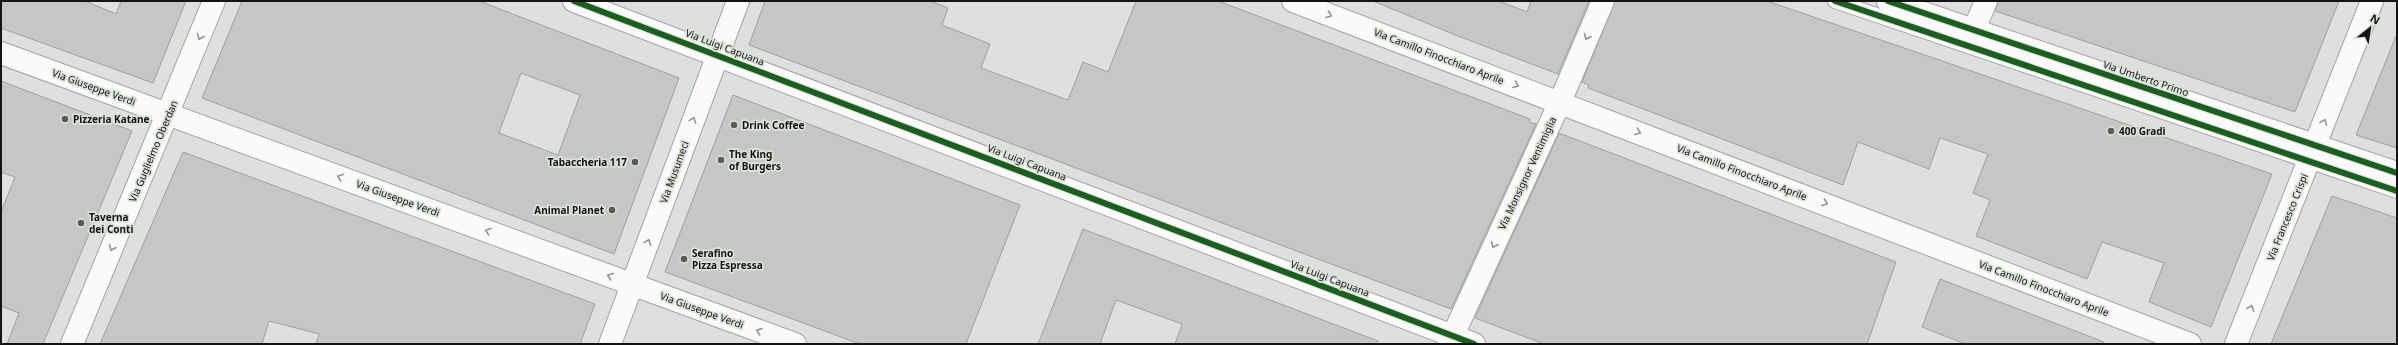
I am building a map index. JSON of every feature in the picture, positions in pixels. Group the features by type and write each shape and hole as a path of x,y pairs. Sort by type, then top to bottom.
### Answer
{"street":[{"name":"Via Guglielmo Oberdan","path":"72,344 214,1"},
{"name":"Via Luigi Capuana","path":"574,1 717,54 1451,340 1474,344"},
{"name":"Via Musumeci","path":"610,344 738,1"},
{"name":"Via Camillo Finocchiaro Aprile","path":"1293,1 2190,344"},
{"name":"Via Monsignor Ventimiglia","path":"1451,340 1560,102 1603,1"},
{"name":"Via Umberto Primo","path":"1888,1 1974,30 2312,153 2397,173"},
{"path":"1974,30 1986,1"},
{"name":"Via Francesco Crispi","path":"2236,344 2372,1"},
{"name":"Via Giuseppe Verdi","path":"1,53 795,344"}],"lane":[{"path":"1835,1 2312,153 2397,191"}],"building":[{"path":"1,1 85,1 116,14 121,1 186,1 153,83 1,28"},
{"path":"242,1 479,1 679,78 614,254 202,98","holes":["521,73 580,95 558,155 499,133"]},
{"path":"765,1 931,1 948,8 942,25 990,44 981,68 1068,100 1083,62 1108,72 1136,1 1218,1 1530,119 1529,122 1536,124 1451,309 749,45"},
{"path":"1373,1 1499,1 1527,12 1531,1 1589,1 1558,74 1458,36"},
{"path":"1615,1 1767,1 2272,174 2211,327 2149,302 2164,263 2102,242 2087,279 1976,236 1990,200 1973,193 1988,154 1940,138 1929,169 1858,142 1843,185 1588,88 1589,85 1582,82"},
{"path":"1998,1 2339,1 2295,112 1995,11"},
{"path":"2397,36 2397,148 2356,135"},
{"path":"1,81 132,131 43,344 7,344 19,313 1,306 1,212 15,177 1,172"},
{"path":"733,95 1020,205 966,344 860,344 665,272"},
{"path":"1559,133 1896,262 1867,344 1544,344 1475,318"},
{"path":"183,152 595,304 580,344 316,344 319,334 269,321 262,344 100,344"},
{"path":"2332,196 2397,218 2397,344 2271,344"},
{"path":"1083,229 1378,341 1377,344 1175,344 1182,324 1116,300 1100,344 1038,344"},
{"path":"1940,279 2104,342 2103,344 1965,344 1922,327"}],"cycle path":[{"path":"574,1 1474,344"},
{"path":"1835,1 2397,191"},
{"path":"1888,1 2397,173"}],"place":[{"name":"Pizzeria Katane","path":"65,119"},
{"name":"Drink Coffee","path":"734,125"},
{"name":"400 Gradi","path":"2111,131"},
{"name":"The King of Burgers","path":"721,160"},
{"name":"Tabaccheria 117","path":"635,162"},
{"name":"Animal Planet","path":"612,210"},
{"name":"Taverna dei Conti","path":"81,223"},
{"name":"Serafino Pizza Espressa","path":"684,259"}]}
